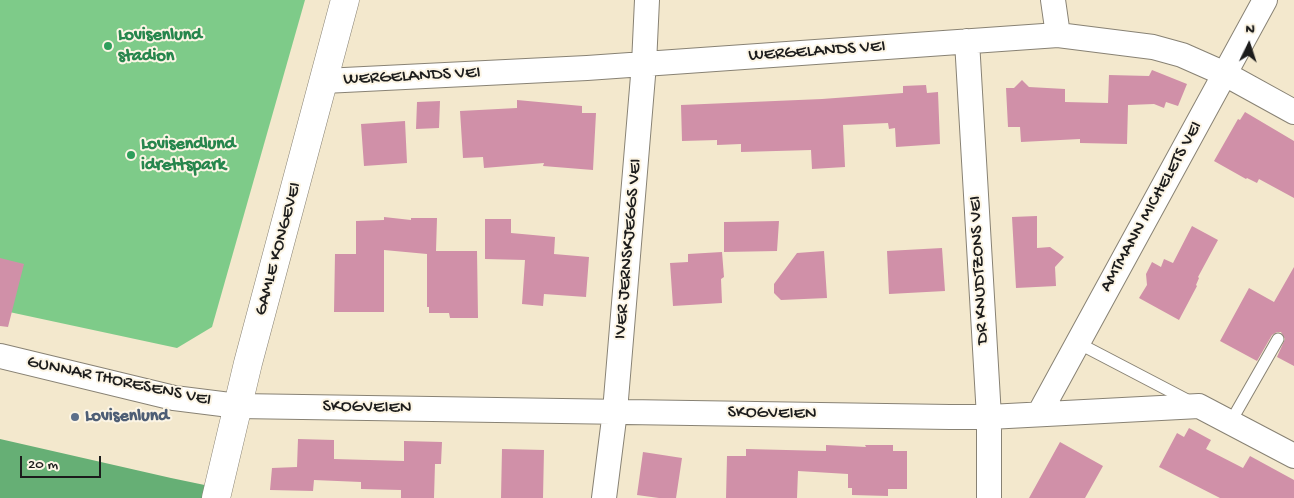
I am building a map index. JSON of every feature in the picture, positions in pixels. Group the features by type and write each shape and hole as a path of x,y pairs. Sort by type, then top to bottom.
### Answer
{"street":[{"name":"GAMLE KONGEVEI","path":"216,498 238,406 344,0"},
{"name":"IVER JERNSKJEGGS VEI","path":"604,498 615,411 644,64 647,0"},
{"path":"1053,0 1058,34"},
{"name":"AMTMANN MICHELETS VEI","path":"1039,414 1265,0"},
{"name":"WERGELANDS VEI","path":"324,81 644,64 1058,34 1153,47 1182,55 1225,74 1294,112"},
{"name":"DR KNUDTZONS VEI","path":"967,41 989,417 990,498"},
{"name":"GUNNAR THORESENS VEI","path":"0,356 174,398 238,406"},
{"name":"SKOGVEIEN","path":"238,406 989,417 1199,406"},
{"path":"1199,406 1294,456"}],"lane":[{"path":"1230,423 1278,339"},
{"path":"1078,342 1199,406"}],"green space":[{"name":"Lovisendlund idrettspark","path":"0,0 305,0 212,327 177,348 0,310"},
{"path":"0,439 219,488 216,498 0,498"}],"building":[{"path":"1152,70 1187,84 1178,106 1166,102 1164,108 1154,104 1128,105 1127,144 1080,143 1080,139 1021,142 1020,127 1008,127 1006,88 1014,88 1022,80 1029,87 1065,89 1065,102 1108,103 1109,75 1149,76"},
{"path":"926,85 927,93 938,92 940,144 896,147 895,128 889,129 888,123 843,125 845,167 812,169 811,150 741,152 741,144 717,145 717,140 682,141 681,105 822,99 903,93 903,86"},
{"path":"517,100 582,106 582,113 596,113 593,170 543,166 544,163 484,168 483,157 463,158 460,111 517,108"},
{"path":"440,101 439,128 416,129 417,102"},
{"path":"1245,112 1294,141 1294,198 1259,179 1257,183 1246,179 1214,161 1238,119 1240,120"},
{"path":"405,121 407,163 364,166 361,124"},
{"path":"1037,216 1037,248 1050,247 1064,257 1055,267 1056,286 1016,288 1012,217"},
{"path":"384,217 411,220 411,218 437,218 436,251 477,251 478,318 450,318 449,313 429,313 429,307 427,307 427,254 384,250 384,312 334,312 335,254 356,254 356,221 384,220"},
{"path":"485,219 511,219 511,233 555,237 554,254 589,257 586,297 544,294 543,306 522,304 525,260 485,259"},
{"path":"779,221 777,251 724,252 724,222"},
{"path":"1192,226 1218,240 1198,277 1197,286 1179,320 1139,298 1147,285 1146,274 1152,262 1161,267 1164,259 1173,263"},
{"path":"942,248 945,291 889,294 887,251"},
{"path":"824,251 827,298 781,300 774,293 774,284 797,253"},
{"path":"722,252 724,277 721,279 722,303 673,306 670,263 688,262 688,254"},
{"path":"0,258 24,264 8,327 0,326"},
{"path":"1294,267 1294,366 1277,357 1285,339 1281,332 1272,335 1257,361 1220,341 1249,288 1274,302"},
{"path":"1189,428 1211,440 1206,449 1243,468 1250,456 1294,480 1294,498 1220,498 1159,467 1177,433 1184,437"},
{"path":"298,439 334,440 334,459 404,461 404,441 442,442 441,464 435,464 434,498 401,498 401,490 361,489 361,482 314,480 313,491 270,490 272,468 297,467"},
{"path":"1060,442 1103,466 1085,498 1029,498"},
{"path":"826,445 866,447 865,445 893,445 893,451 907,451 907,489 888,489 888,496 852,495 852,488 848,488 848,474 798,471 797,498 726,498 727,456 746,456 746,449 826,451"},
{"path":"502,449 544,450 543,498 501,498"},
{"path":"643,452 682,458 676,498 637,495"}],"place":[{"name":"Lovisenlund stadion","path":"108,46"},
{"name":"Lovisendlund idrettspark","path":"131,155"},
{"name":"Lovisenlund","path":"75,417"}]}
